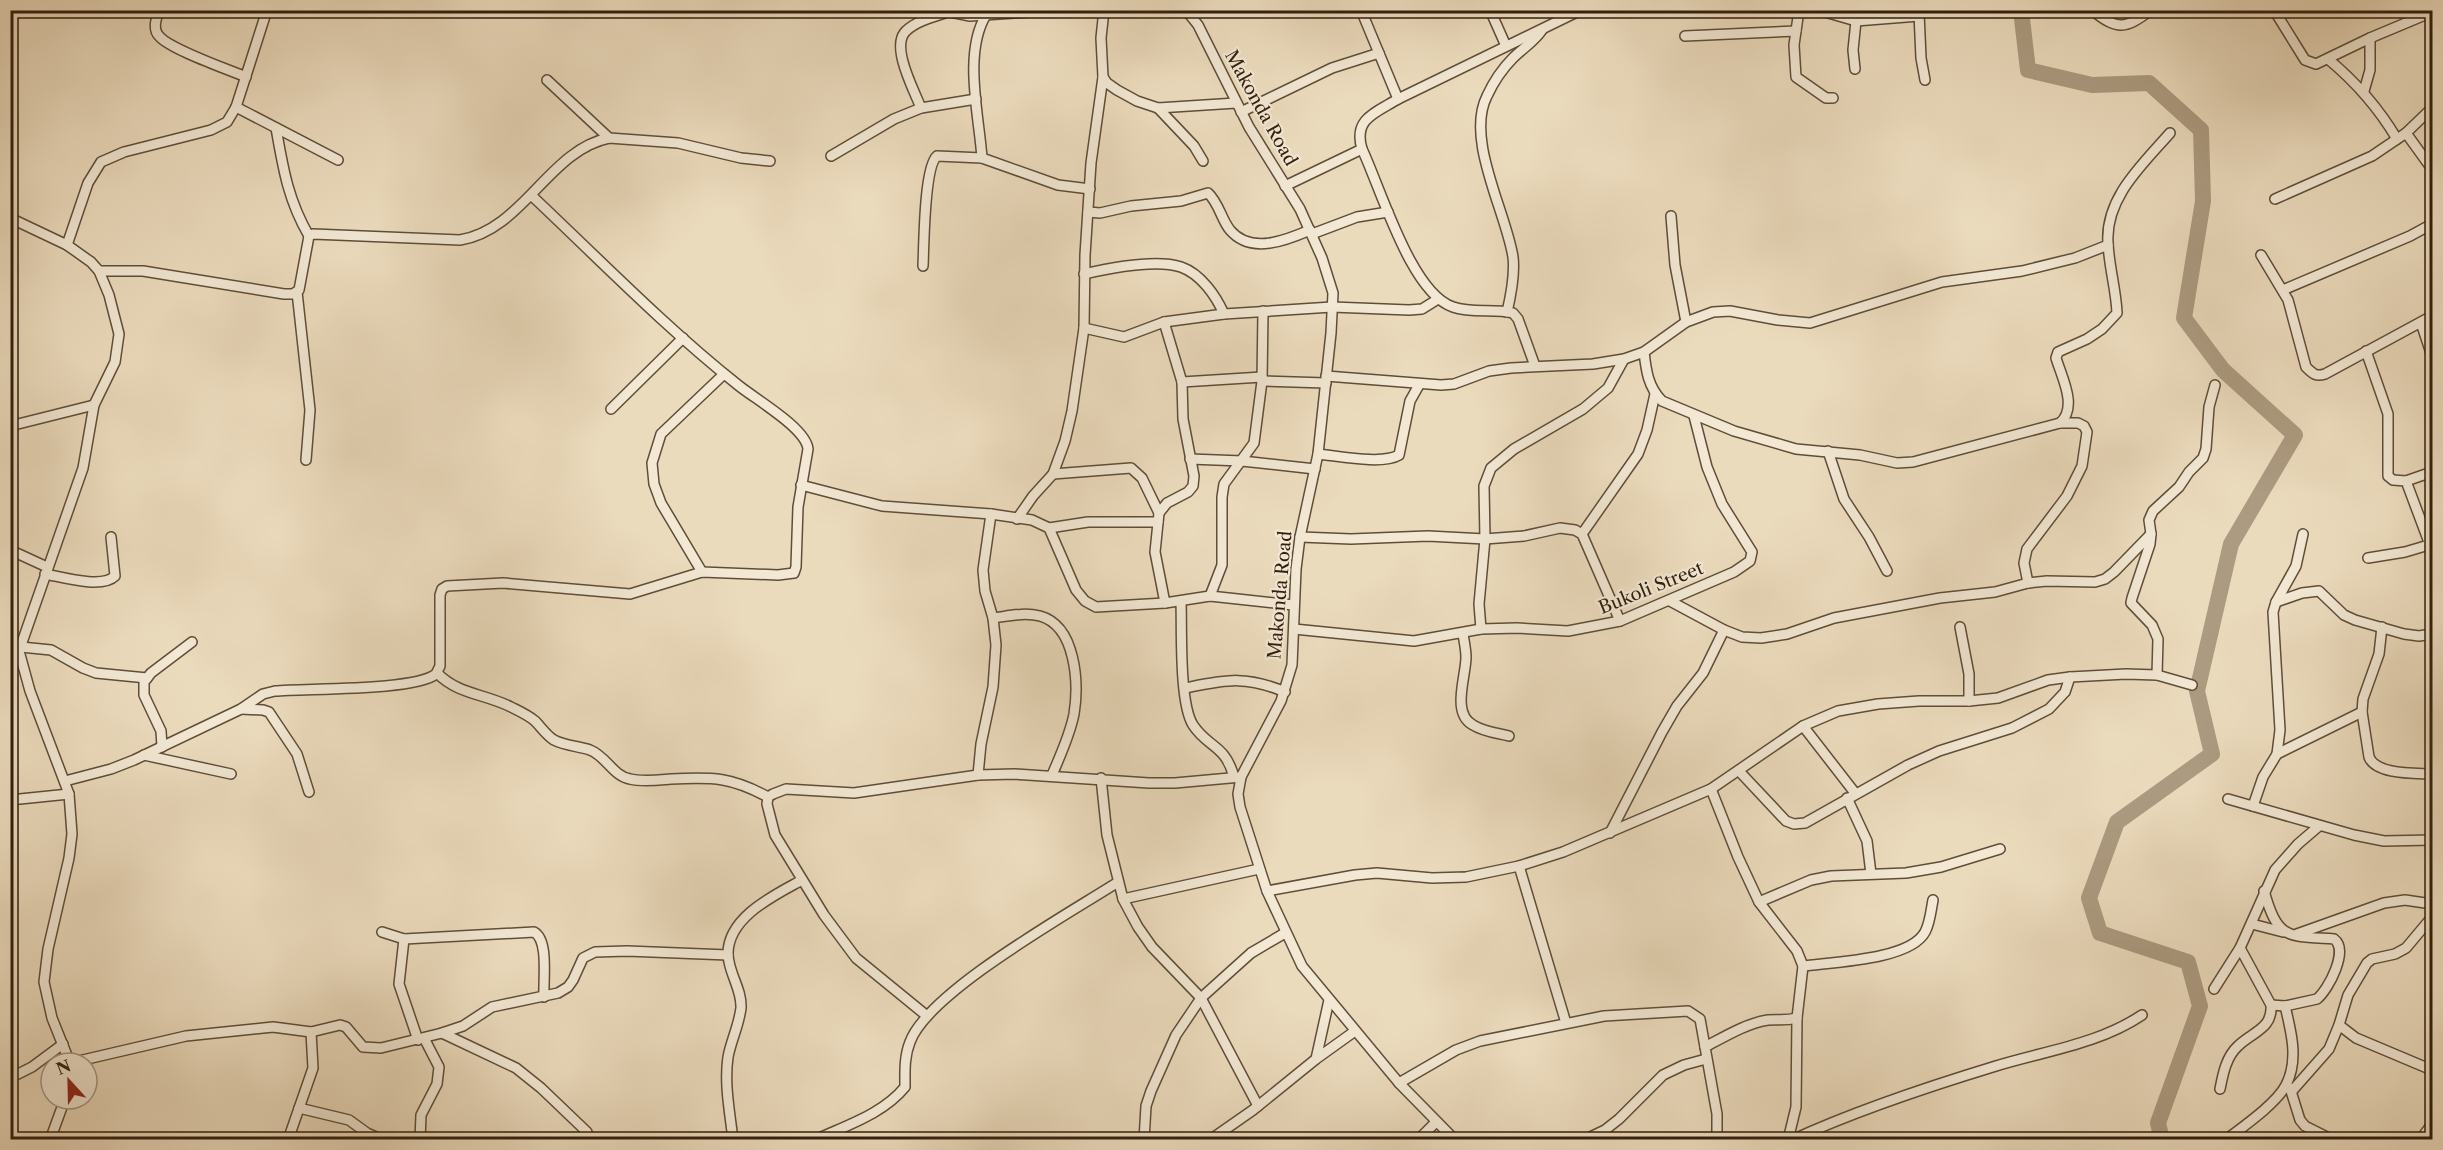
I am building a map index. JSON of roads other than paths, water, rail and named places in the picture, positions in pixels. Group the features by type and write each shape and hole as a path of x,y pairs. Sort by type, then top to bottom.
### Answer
{"street":[{"path":"159,10 155,26 160,38 246,77"},
{"path":"67,245 88,183 101,162 124,152 220,127 227,122 236,107 267,10"},
{"path":"921,108 901,54 901,40 905,32 913,26 943,12 970,16 1060,10"},
{"path":"1017,519 1033,496 1053,474 1065,441 1072,411 1084,328 1084,274 1094,126 1103,77 1101,38 1104,10"},
{"name":"Makonda Road","path":"1186,10 1204,35 1236,103 1311,232 1333,293 1318,454 1300,537 1293,605 1292,665 1285,692 1237,777 1240,807 1267,891 1302,966 1399,1083 1455,1140"},
{"path":"1361,10 1398,99"},
{"path":"1490,10 1506,46"},
{"path":"1535,366 1518,319 1513,313 1453,307 1438,299 1431,292 1411,262 1362,149 1359,134 1361,125 1369,117 1398,99 1581,10"},
{"path":"1799,10 1793,57 1796,77 1826,98 1833,98"},
{"path":"1818,10 1856,21 1919,14 1921,58 1925,80"},
{"path":"2092,10 2108,23 2119,27 2129,25 2151,10"},
{"path":"2274,10 2305,60 2316,64 2370,38 2433,12"},
{"path":"982,158 976,99 976,49 980,26 986,15"},
{"path":"1855,69 1853,50 1856,21"},
{"path":"1507,312 1513,274 1512,256 1479,124 1486,98 1503,70 1520,52 1533,43 1544,28"},
{"path":"1685,36 1796,31"},
{"path":"2364,91 2370,70 2370,38"},
{"path":"1241,112 1332,68 1379,52"},
{"path":"2328,59 2364,91 2397,139"},
{"path":"1103,77 1117,90 1137,101 1158,108 1236,103"},
{"path":"547,80 609,138"},
{"path":"831,156 894,119 921,108 976,99"},
{"path":"236,107 338,160"},
{"path":"1158,108 1194,146 1203,161"},
{"path":"2275,199 2372,156 2406,133 2433,108"},
{"path":"276,128 287,188 295,212 309,236 301,285 297,292 310,410 306,460"},
{"path":"2060,423 2066,417 2069,402 2056,358 2058,352 2102,330 2116,313 2116,295 2108,245 2108,228 2113,208 2121,194 2170,133"},
{"path":"2406,133 2433,169"},
{"path":"309,236 317,232 460,240 476,237 505,219 578,152 589,144 609,138 678,143 741,158 770,161"},
{"path":"1285,186 1362,149"},
{"path":"923,266 928,183 933,160 937,156 982,158 1058,185 1090,189"},
{"path":"1088,212 1100,213 1131,206 1181,201 1208,193 1231,231 1241,238 1264,245 1357,217 1389,212"},
{"path":"65,781 111,769 144,755 241,709 263,694 275,691 391,685 426,679 437,673 440,666 440,595 442,589 447,586 535,585 630,594 702,572 778,575 794,573 801,485 808,449 805,440 782,418 724,374 683,338 531,195"},
{"path":"1671,216 1675,266 1686,322"},
{"path":"10,218 67,245 91,262 99,271 116,321 118,350 110,374 94,405 83,468 17,650 69,794 72,834 69,858 48,949 44,982 52,1018 66,1051"},
{"path":"2283,290 2433,224"},
{"path":"1182,382 1262,379 1419,385 1454,384 1489,371 1535,366 1593,364 1624,359 1644,352 1686,322 1713,312 1730,311 1810,323 1942,282 2022,271 2075,258 2108,245"},
{"path":"2261,255 2283,290 2294,318 2307,367 2312,374 2318,376 2325,374 2433,316"},
{"path":"1084,274 1115,267 1140,265 1181,267 1195,275 1207,287 1224,314"},
{"path":"99,271 143,271 284,294 297,292"},
{"path":"1084,328 1124,337 1164,322 1224,314 1332,307 1410,310 1422,309 1438,299"},
{"path":"1210,596 1222,565 1224,483 1254,443 1262,379 1263,311"},
{"path":"1164,322 1182,382 1184,419 1194,476 1193,486 1188,492 1167,503 1159,517 1155,552 1165,603"},
{"path":"2421,323 2433,356"},
{"path":"611,409 683,338"},
{"path":"2366,351 2388,414 2388,476 2393,480 2406,481 2433,472"},
{"path":"1644,352 1647,375 1655,394 1662,401 1694,416 1796,449 1828,451 1897,463 1913,462 2060,423 2078,423 2084,426 2088,432 2082,466 2067,496 2027,549 2024,563 2028,583"},
{"path":"1481,629 1481,570 1485,539 1484,486 1491,468 1514,449 1583,409 1608,388 1624,359"},
{"path":"702,572 661,503 654,484 652,463 661,434 724,374"},
{"path":"1318,454 1369,459 1395,458 1399,455 1410,401 1419,385"},
{"path":"2157,675 2158,639 2152,625 2131,603 2151,534 2149,520 2153,511 2179,487 2189,472 2203,458 2206,449 2209,407 2215,385"},
{"path":"1581,534 1638,454 1647,430 1655,394"},
{"path":"10,426 94,405"},
{"name":"Bukoli Street","path":"1294,629 1402,641 1463,634 1481,629 1517,628 1568,631 1620,621 1734,572 1750,561 1752,552 1722,504 1707,467 1694,416"},
{"path":"1828,451 1844,499 1887,571"},
{"path":"1190,459 1242,461 1315,469"},
{"path":"1053,474 1131,468 1142,478 1159,517"},
{"path":"2368,558 2431,544 2406,481"},
{"path":"801,485 882,506 991,514 1032,520 1049,528 1088,522 1159,517"},
{"path":"978,775 981,744 993,687 996,645 983,570 988,548 991,514"},
{"path":"1049,528 1076,590 1085,601 1096,607 1165,603 1210,596 1293,605"},
{"path":"1300,537 1351,540 1428,536 1485,539 1524,536 1560,528 1575,530 1581,534 1620,621"},
{"path":"1670,601 1724,630 1743,637 1787,634 1834,618 1940,598 1995,592 2028,583 2095,582 2105,579 2151,534"},
{"path":"2253,806 2263,777 2277,754 2280,730 2273,612 2296,566 2303,534"},
{"path":"10,550 46,571 91,582 102,582 115,576 111,537"},
{"path":"2276,602 2302,593 2319,591 2344,615 2404,634 2419,636 2433,634"},
{"path":"768,797 786,789 854,793 978,775 1052,775 1149,783 1237,777 1221,750 1193,725 1188,714 1181,601"},
{"path":"993,618 1020,614 1039,616 1052,621 1065,636 1073,657 1074,714 1052,775"},
{"path":"1960,627 1969,674 1969,701"},
{"path":"2382,627 2379,654 2363,699 2362,712 2372,763 2380,769 2433,774"},
{"path":"1610,833 1662,732 1677,706 1703,673 1724,630"},
{"path":"1463,634 1466,658 1462,697 1464,717 1478,727 1509,736"},
{"path":"162,747 161,731 144,695 144,682 192,642"},
{"path":"17,650 51,650 96,673 147,678"},
{"path":"437,673 459,690 495,700 533,719 551,738 563,744 590,750 601,756 618,774 628,779 718,778 749,786 768,797"},
{"path":"1267,891 1354,875 1377,873 1432,878 1466,877 1519,866 1610,833 1711,789 1803,726 1838,711 1878,704 1998,698 2048,680 2070,677 2157,675 2192,685"},
{"path":"1739,771 1786,820 1794,824 1805,823 1908,765 1939,751 2012,728 2049,709 2065,692 2070,677"},
{"path":"1185,688 1223,681 1248,680 1285,692"},
{"path":"241,709 253,708 269,712 297,754 309,792"},
{"path":"2277,754 2362,712"},
{"path":"1803,726 1851,796 1867,841 1871,874"},
{"path":"144,755 231,774"},
{"path":"1101,778 1107,835 1123,899 1152,947 1201,998 1258,1106"},
{"path":"1711,789 1759,902 1797,951 1803,966 1797,1018 1796,1107 1790,1140"},
{"path":"10,800 69,794"},
{"path":"768,797 767,804 775,835 824,915 856,958 927,1016"},
{"path":"2228,799 2294,816 2319,826 2384,841 2433,840"},
{"path":"2214,989 2240,948 2275,870 2298,844 2319,826"},
{"path":"1759,902 1811,880 1831,876 1906,873 1941,867 2001,849"},
{"path":"1519,866 1566,1023"},
{"path":"1123,899 1259,869"},
{"path":"733,1140 727,1074 728,1056 740,1012 741,997 728,955 732,938 739,925 771,897 802,880"},
{"path":"815,1140 895,1100 905,1087 904,1066 910,1041 927,1016 975,974 1118,882"},
{"path":"2264,891 2270,910 2288,934"},
{"path":"1803,966 1860,959 1910,946 1918,941 1926,930 1933,900"},
{"path":"2288,934 2384,903 2405,900 2433,904"},
{"path":"2227,1139 2289,1088 2329,1049 2348,995 2367,963 2372,958 2395,954 2406,948 2433,917"},
{"path":"2252,924 2288,934 2334,939 2339,942 2341,950 2331,981 2322,995 2308,1002 2285,1006 2271,1005"},
{"path":"382,933 404,939 534,932 540,935 544,944 544,997"},
{"path":"1144,1140 1146,1106 1151,1091 1176,1035 1201,998 1251,953 1285,933"},
{"path":"404,939 399,984 421,1039 439,1067 437,1084 421,1115 420,1140"},
{"path":"2220,1089 2224,1069 2231,1055 2238,1046 2268,1022 2271,1013 2271,1005 2240,948"},
{"path":"99,1056 186,1036 273,1028 311,1032 340,1025 346,1027 358,1043 369,1049 398,1045 463,1026 492,1007 544,997 568,987 584,958 595,952 728,955"},
{"path":"1316,1059 1329,1000"},
{"path":"2285,1006 2292,1034 2293,1056 2289,1088 2300,1120 2305,1126 2333,1140"},
{"path":"1399,1083 1456,1050 1480,1041 1604,1016 1692,1011 1700,1019 1717,1114 1717,1140"},
{"path":"1790,1140 1963,1077 2094,1039 2122,1029 2142,1015"},
{"path":"1705,1047 1750,1026 1769,1020 1781,1022 1797,1018"},
{"path":"2339,1025 2356,1038 2433,1070"},
{"path":"1210,1140 1355,1031"},
{"path":"288,1140 314,1068 311,1032"},
{"path":"442,1033 516,1068 541,1088 587,1132"},
{"path":"10,1078 32,1067 63,1044"},
{"path":"1584,1140 1605,1130 1619,1119 1663,1075 1684,1065 1706,1059"},
{"path":"299,1108 349,1120 367,1133 383,1140"},
{"path":"50,1140 61,1111"},
{"path":"1418,1140 1436,1122"},
{"path":"2420,1140 2433,1124"}],"waterway":[{"path":"2021,10 2028,70 2092,85 2149,83 2201,130 2203,201 2184,318 2223,370 2295,435 2231,544 2197,691 2212,754 2117,822 2089,898 2100,933 2188,962 2200,1006 2158,1123 2162,1140"}]}
